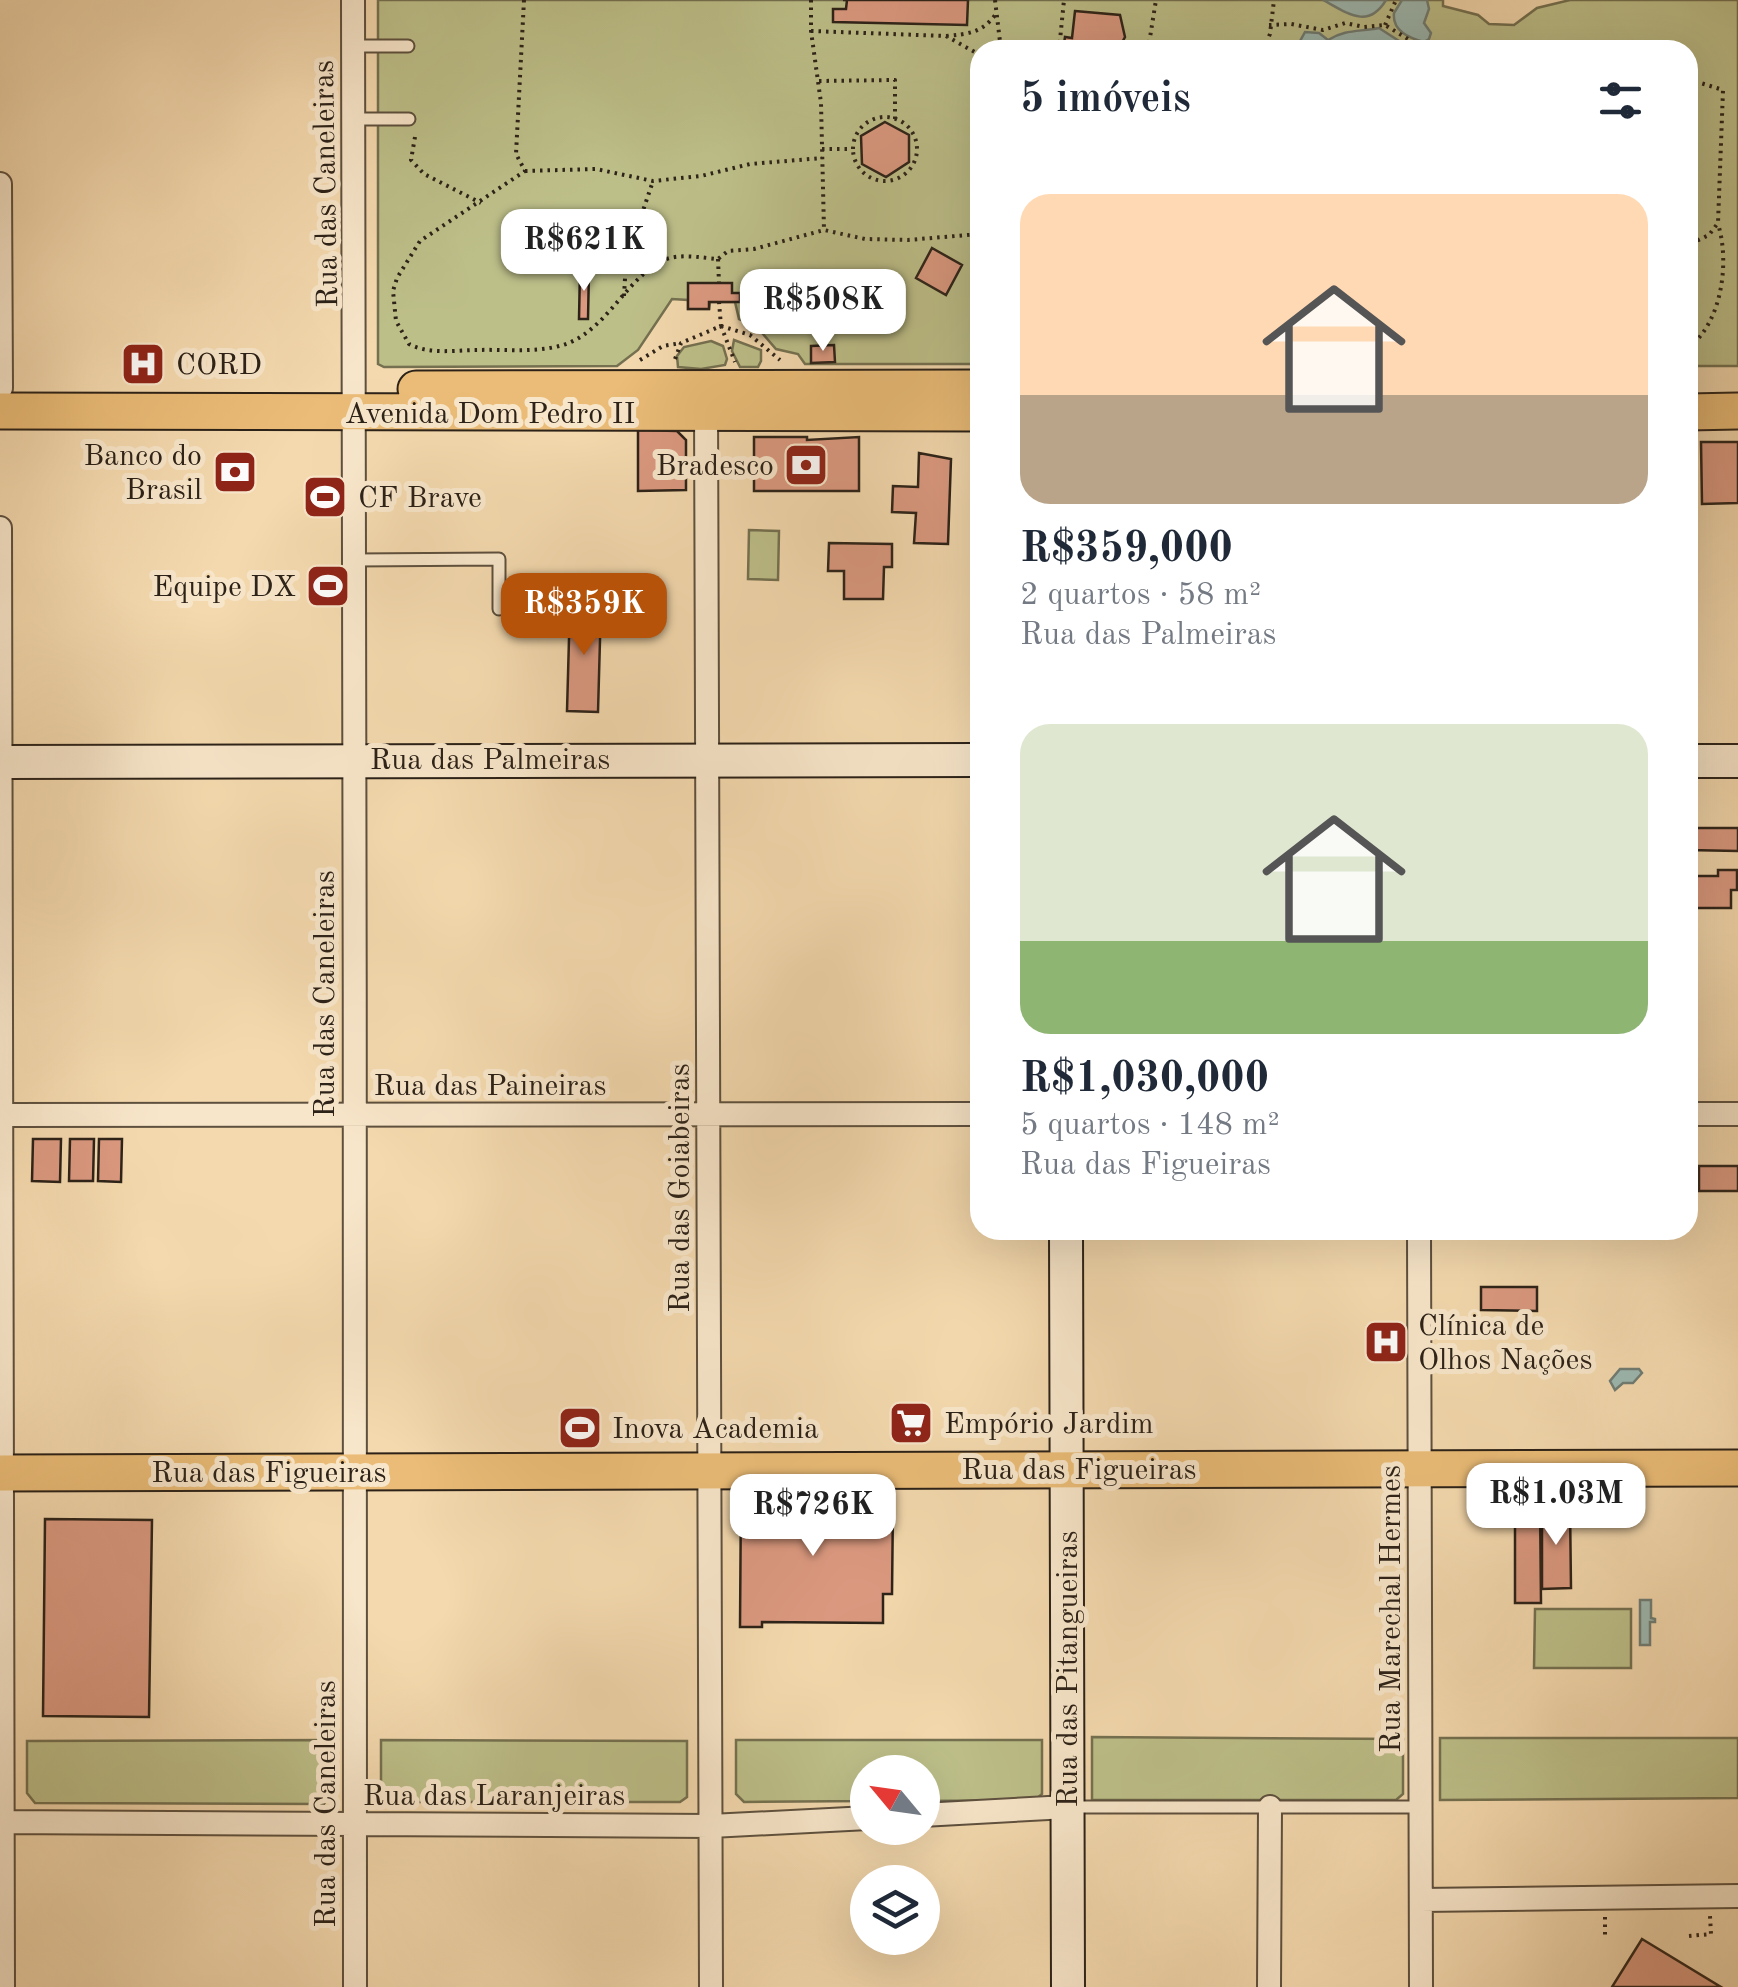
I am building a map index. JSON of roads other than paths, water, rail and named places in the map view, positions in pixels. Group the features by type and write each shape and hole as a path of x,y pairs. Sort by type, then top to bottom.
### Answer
{"main road":[{"name":"Avenida Dom Pedro II","path":"0,388 356,401"},
{"name":"Avenida Dom Pedro II","path":"706,401 970,388"},
{"path":"1698,388 1738,388"},
{"name":"Avenida Dom Pedro II","path":"0,411 356,401 706,401 970,413"},
{"path":"1698,412 1738,412"},
{"name":"Rua das Palmeiras","path":"1,762 970,760"},
{"path":"1698,761 1738,761"},
{"name":"Rua das Pitangueiras","path":"1066,1240 1068,1987"},
{"name":"Rua das Figueiras","path":"0,1473 1738,1468"}],"street":[{"name":"Rua das Caneleiras","path":"353,0 355,1987"},
{"path":"0,184 0,388"},
{"name":"Rua das Goiabeiras","path":"706,401 711,1987"},
{"path":"0,528 3,1987"},
{"name":"Rua das Paineiras","path":"1,1115 970,1114"},
{"path":"1698,1114 1738,1114"},
{"name":"Rua Marechal Hermes","path":"1419,1240 1421,1987"},
{"path":"940,1814 1068,1807"},
{"path":"1269,1987 1270,1807"},
{"name":"Rua das Laranjeiras","path":"1,1822 711,1826 850,1819"},
{"path":"1421,1900 1738,1896"}],"lane":[{"path":"354,46 408,46"},
{"path":"354,120 409,119"},
{"path":"355,560 498,559 499,609"},
{"path":"1068,1807 1420,1806"}],"water":[{"path":"1323,0 1386,0 1364,17"},
{"path":"1402,0 1427,0 1429,9 1424,23 1431,33 1429,39 1407,36 1396,25 1394,13"},
{"path":"1379,28 1398,40 1328,40 1347,32"},
{"path":"1305,32 1319,33 1328,40 1301,40"},
{"path":"1620,1369 1639,1369 1642,1373 1633,1383 1623,1383 1615,1390 1610,1381"},
{"path":"1640,1600 1651,1600 1651,1618 1655,1622 1650,1622 1650,1645 1640,1645"}],"place":[{"name":"CORD","path":"143,364"},
{"name":"Bradesco","path":"806,465"},
{"name":"Banco do Brasil","path":"235,472"},
{"name":"CF Brave","path":"325,497"},
{"name":"Equipe DX","path":"328,586"},
{"name":"Clínica de Olhos Nações","path":"1386,1342"},
{"name":"Empório Jardim","path":"911,1423"},
{"name":"Inova Academia","path":"580,1428"}]}
